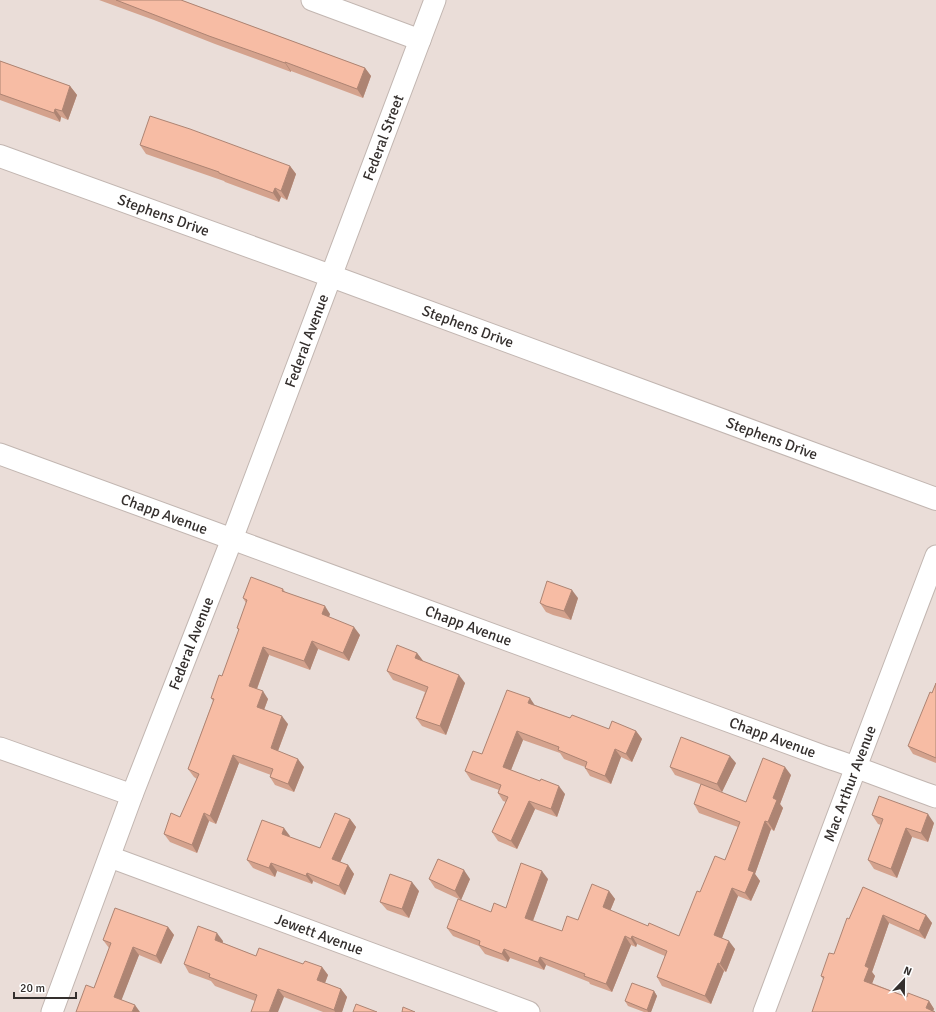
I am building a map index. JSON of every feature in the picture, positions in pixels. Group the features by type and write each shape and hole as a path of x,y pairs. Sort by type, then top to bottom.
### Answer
{"street":[{"path":"312,0 420,40"},
{"name":"Federal Street","path":"331,276 435,0"},
{"name":"Stephens Drive","path":"0,156 331,276 936,499"},
{"name":"Federal Avenue","path":"52,1012 132,795 232,539 331,276"},
{"name":"Chapp Avenue","path":"0,454 856,766 936,798"},
{"name":"Mac Arthur Avenue","path":"764,1012 936,556"},
{"path":"0,748 132,795"},
{"name":"Jewett Avenue","path":"110,857 529,1012"}],"building":[{"path":"116,0 181,0 365,68 357,89 209,36"},
{"path":"0,61 70,86 62,111 55,109 54,113 0,94"},
{"path":"150,116 190,129 290,166 281,191 275,188 273,193 219,172 140,145"},
{"path":"251,577 283,589 282,591 325,606 322,614 354,627 343,653 312,641 304,661 263,647 249,686 263,691 257,707 282,716 271,748 298,759 288,784 270,777 273,769 233,755 210,816 204,813 192,845 164,834 171,813 180,817 199,774 188,769 214,699 211,698 219,675 222,676 239,629 237,628 247,600 243,598"},
{"path":"547,581 572,590 564,611 540,603"},
{"path":"397,645 417,653 415,658 459,675 440,726 416,718 428,687 387,671"},
{"path":"936,683 936,758 908,746 930,692 932,693"},
{"path":"507,690 530,698 528,703 570,718 572,715 609,729 612,721 636,731 626,754 615,749 605,776 585,768 587,762 558,750 559,747 517,731 503,767 540,781 541,779 559,786 551,809 529,801 511,841 492,832 508,797 498,793 501,785 465,771 473,751 482,754"},
{"path":"681,737 730,756 717,784 670,767"},
{"path":"763,758 785,767 773,798 777,800 768,822 765,821 748,870 754,872 745,893 732,888 714,935 729,941 720,964 718,963 705,996 657,977 667,951 632,936 631,939 625,936 606,984 584,976 585,974 540,957 538,962 504,949 502,954 479,945 480,941 447,928 458,899 491,912 494,903 506,908 521,863 542,871 525,918 562,931 567,916 578,920 592,884 609,891 603,907 648,926 649,923 679,936 697,891 700,892 715,856 725,860 740,822 694,804 701,784 746,802"},
{"path":"879,796 928,814 921,833 906,828 891,869 868,860 883,819 872,815"},
{"path":"335,813 350,819 332,859 348,865 339,886 307,873 306,876 271,863 269,868 247,860 262,820 284,828 282,834 320,848"},
{"path":"438,859 464,870 455,891 429,879"},
{"path":"390,874 412,882 402,909 380,902"},
{"path":"863,887 926,915 919,931 883,915 865,966 869,968 864,981 907,997 908,993 929,1001 926,1008 935,1012 812,1012 824,977 821,976 829,953 834,954 847,918 849,919"},
{"path":"115,908 168,927 156,956 133,947 114,997 135,1005 132,1012 76,1012 86,985 94,988 111,943 103,940"},
{"path":"198,926 217,933 215,940 256,956 259,948 303,964 305,961 322,967 317,980 341,989 334,1010 278,989 269,1012 251,1012 257,995 209,977 210,974 184,964"},
{"path":"632,983 654,991 647,1010 625,1001"},
{"path":"356,1004 377,1012 353,1012"},
{"path":"403,1007 415,1012 402,1012"}]}
